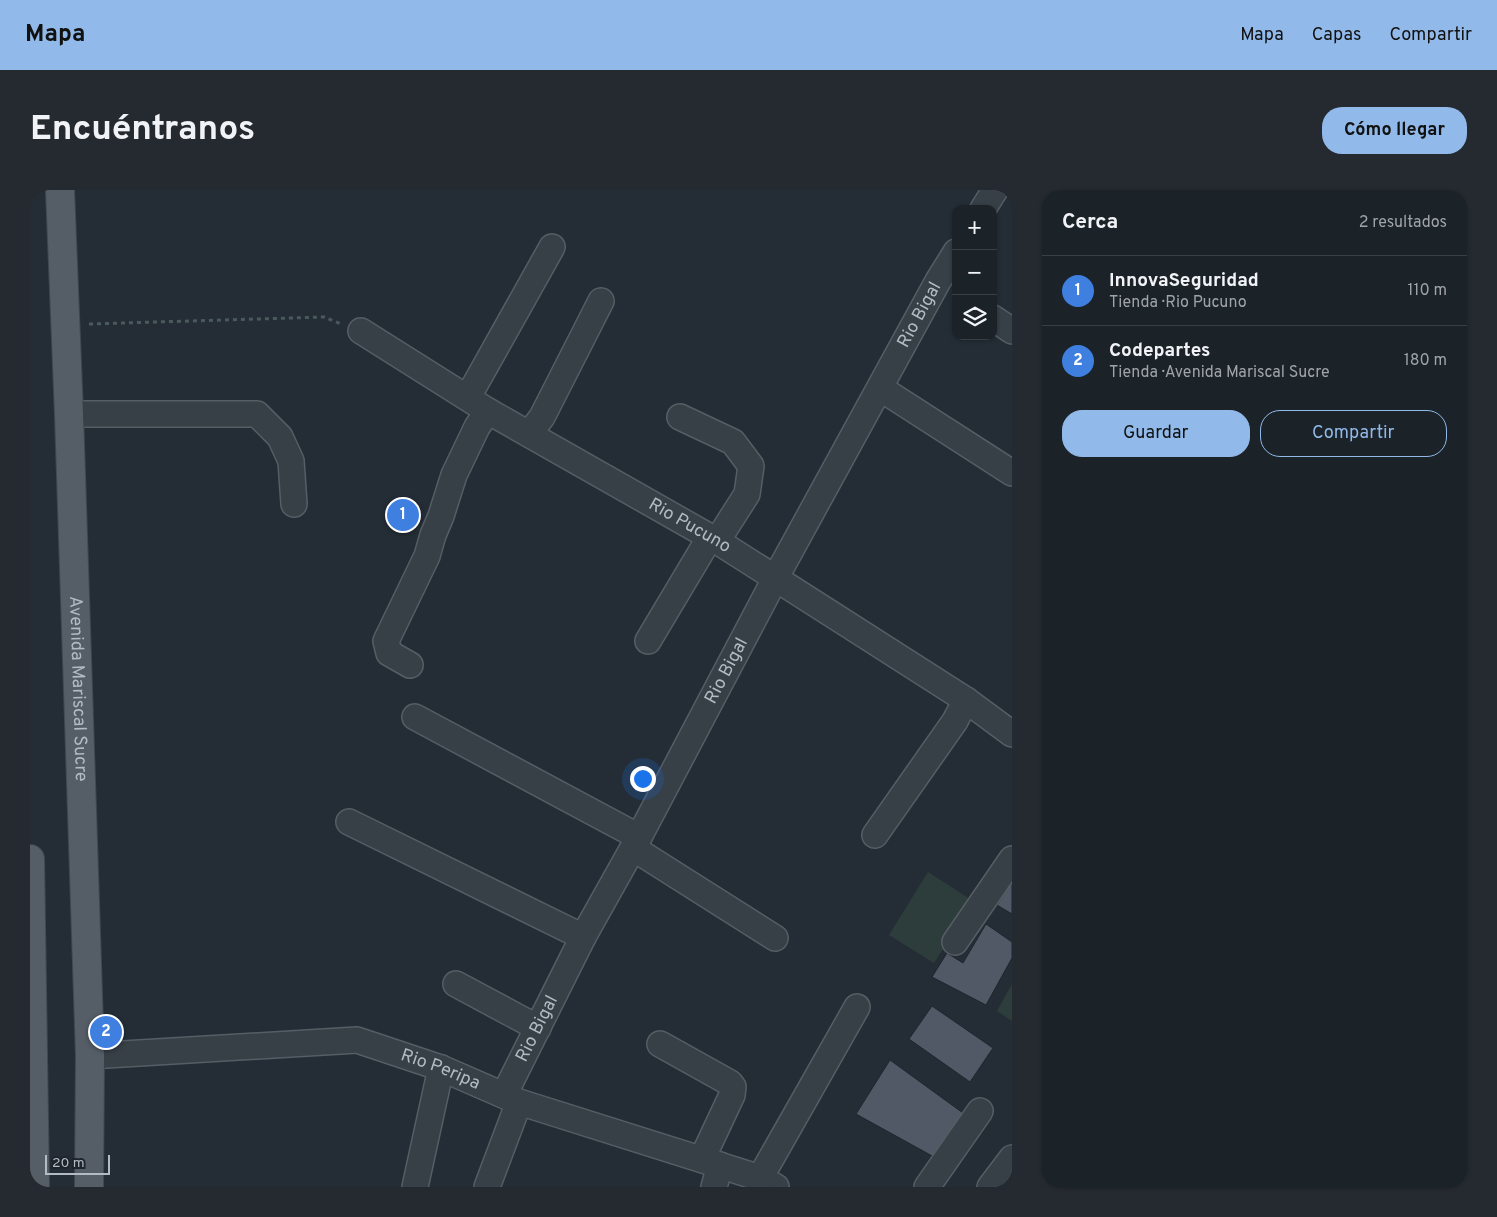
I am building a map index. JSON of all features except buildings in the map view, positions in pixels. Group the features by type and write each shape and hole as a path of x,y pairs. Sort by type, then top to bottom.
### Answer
{"main road":[{"name":"Avenida Mariscal Sucre","path":"60,190 90,1056 90,1187"},
{"path":"30,859 35,1187"}],"street":[{"path":"986,205 995,190"},
{"path":"468,397 552,247"},
{"name":"Rio Bigal","path":"487,1187 512,1098 538,1028 583,937 636,843 776,577 880,388 947,287 952,268"},
{"path":"529,434 542,417 601,301"},
{"path":"997,321 1012,330"},
{"name":"Rio Pucuno","path":"361,331 488,411 714,538 966,700 1012,734"},
{"path":"880,388 1012,473"},
{"path":"410,665 389,653 386,641 427,556 454,475 477,427 488,411"},
{"path":"69,414 257,414 280,437 291,461 294,504"},
{"path":"648,641 714,538 747,494 751,466 733,442 680,417"},
{"path":"874,835 955,721 966,700"},
{"path":"415,716 636,843 775,938"},
{"path":"349,822 583,937"},
{"path":"955,942 1012,859"},
{"path":"456,984 538,1028"},
{"path":"768,1182 857,1007"},
{"name":"Rio Peripa","path":"90,1056 357,1040 441,1068 512,1098 712,1170 768,1182"},
{"path":"660,1044 730,1083 733,1087 712,1170"},
{"path":"415,1187 441,1068"},
{"path":"927,1187 980,1111"},
{"path":"990,1187 1012,1158"}],"path":[{"path":"109,324 324,317"}],"shaded area":[{"path":"928,872 973,901 934,963 889,935"},
{"path":"1012,984 1012,1021 997,1011"}],"place":[{"name":"InnovaSeguridad","path":"403,515"},
{"name":"Codepartes","path":"106,1032"}]}
